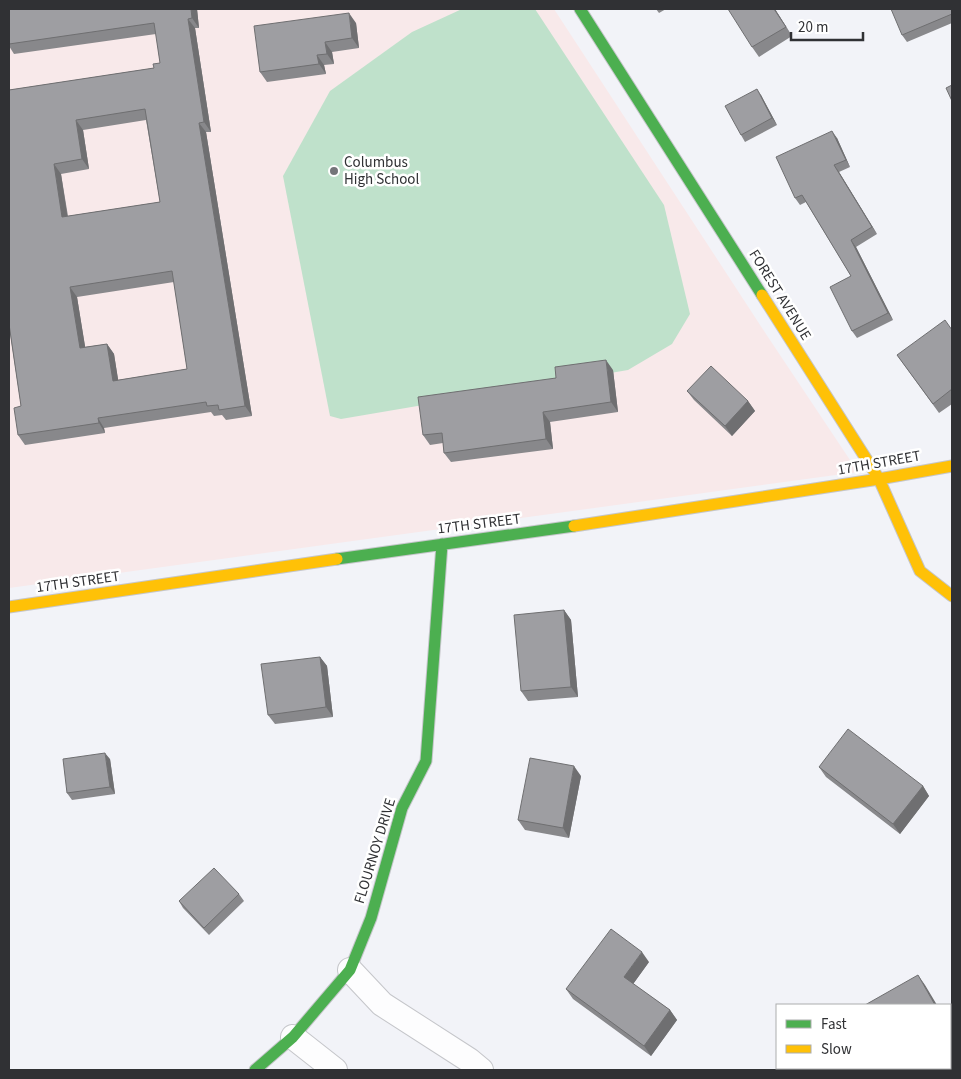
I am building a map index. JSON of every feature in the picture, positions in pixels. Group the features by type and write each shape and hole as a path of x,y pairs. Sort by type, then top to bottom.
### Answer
{"street":[{"name":"FOREST AVENUE","path":"580,9 879,479 920,571 952,596"},
{"name":"17TH STREET","path":"9,607 442,544 519,535 879,479 948,463"},
{"name":"FLOURNOY DRIVE","path":"255,1070 293,1037 350,970 371,918 402,808 426,760 442,544"},
{"path":"350,970 382,1004 469,1060 481,1070"},
{"path":"293,1037 335,1070"}],"shaded area":[{"name":"Columbus High School","path":"9,9 554,9 858,472 9,588"}],"green space":[{"path":"462,9 535,9 664,205 690,314 672,344 628,370 341,419 330,416 283,176 330,91 412,32"}],"building":[{"path":"9,9 191,9 192,18 188,19 204,122 199,123 245,406 219,410 218,405 207,406 206,402 98,418 99,423 18,435 14,408 21,406 9,324 9,90 154,68 153,64 160,63 154,23 9,44","holes":["145,109 160,202 62,217 54,164 82,159 76,120","172,271 187,369 113,381 107,344 80,348 70,287"]},
{"path":"728,9 774,9 786,27 752,47"},
{"path":"891,9 952,9 952,14 902,35"},
{"path":"349,13 352,38 325,42 327,54 317,55 319,64 260,72 254,26"},
{"path":"952,85 952,101 946,88"},
{"path":"757,89 772,118 741,135 725,106"},
{"path":"832,131 846,160 834,165 872,227 851,240 888,313 852,331 830,287 851,276 802,195 795,198 776,157"},
{"path":"945,320 952,330 952,389 933,404 897,355"},
{"path":"606,360 611,402 543,412 546,439 444,453 442,433 423,435 418,397 556,378 555,367"},
{"path":"711,366 748,401 725,426 687,391"},
{"path":"564,610 571,687 521,691 514,615"},
{"path":"320,657 326,707 268,715 261,664"},
{"path":"848,729 923,786 893,824 819,767"},
{"path":"105,753 110,787 67,793 63,759"},
{"path":"530,758 574,766 563,828 518,820"},
{"path":"214,868 239,894 204,928 179,901"},
{"path":"611,929 642,952 624,977 670,1010 644,1046 566,989"},
{"path":"918,975 934,1004 867,1004"}],"traffic: fast":[{"path":"580,9 762,295"},
{"path":"337,559 574,526"},
{"path":"255,1070 293,1037 350,970 371,918 402,808 426,761 442,544"}],"traffic: slow":[{"path":"762,295 879,479 920,571 952,596"},
{"path":"574,526 952,466"},
{"path":"9,607 337,559"}],"place":[{"name":"Columbus High School","path":"334,171"}]}
